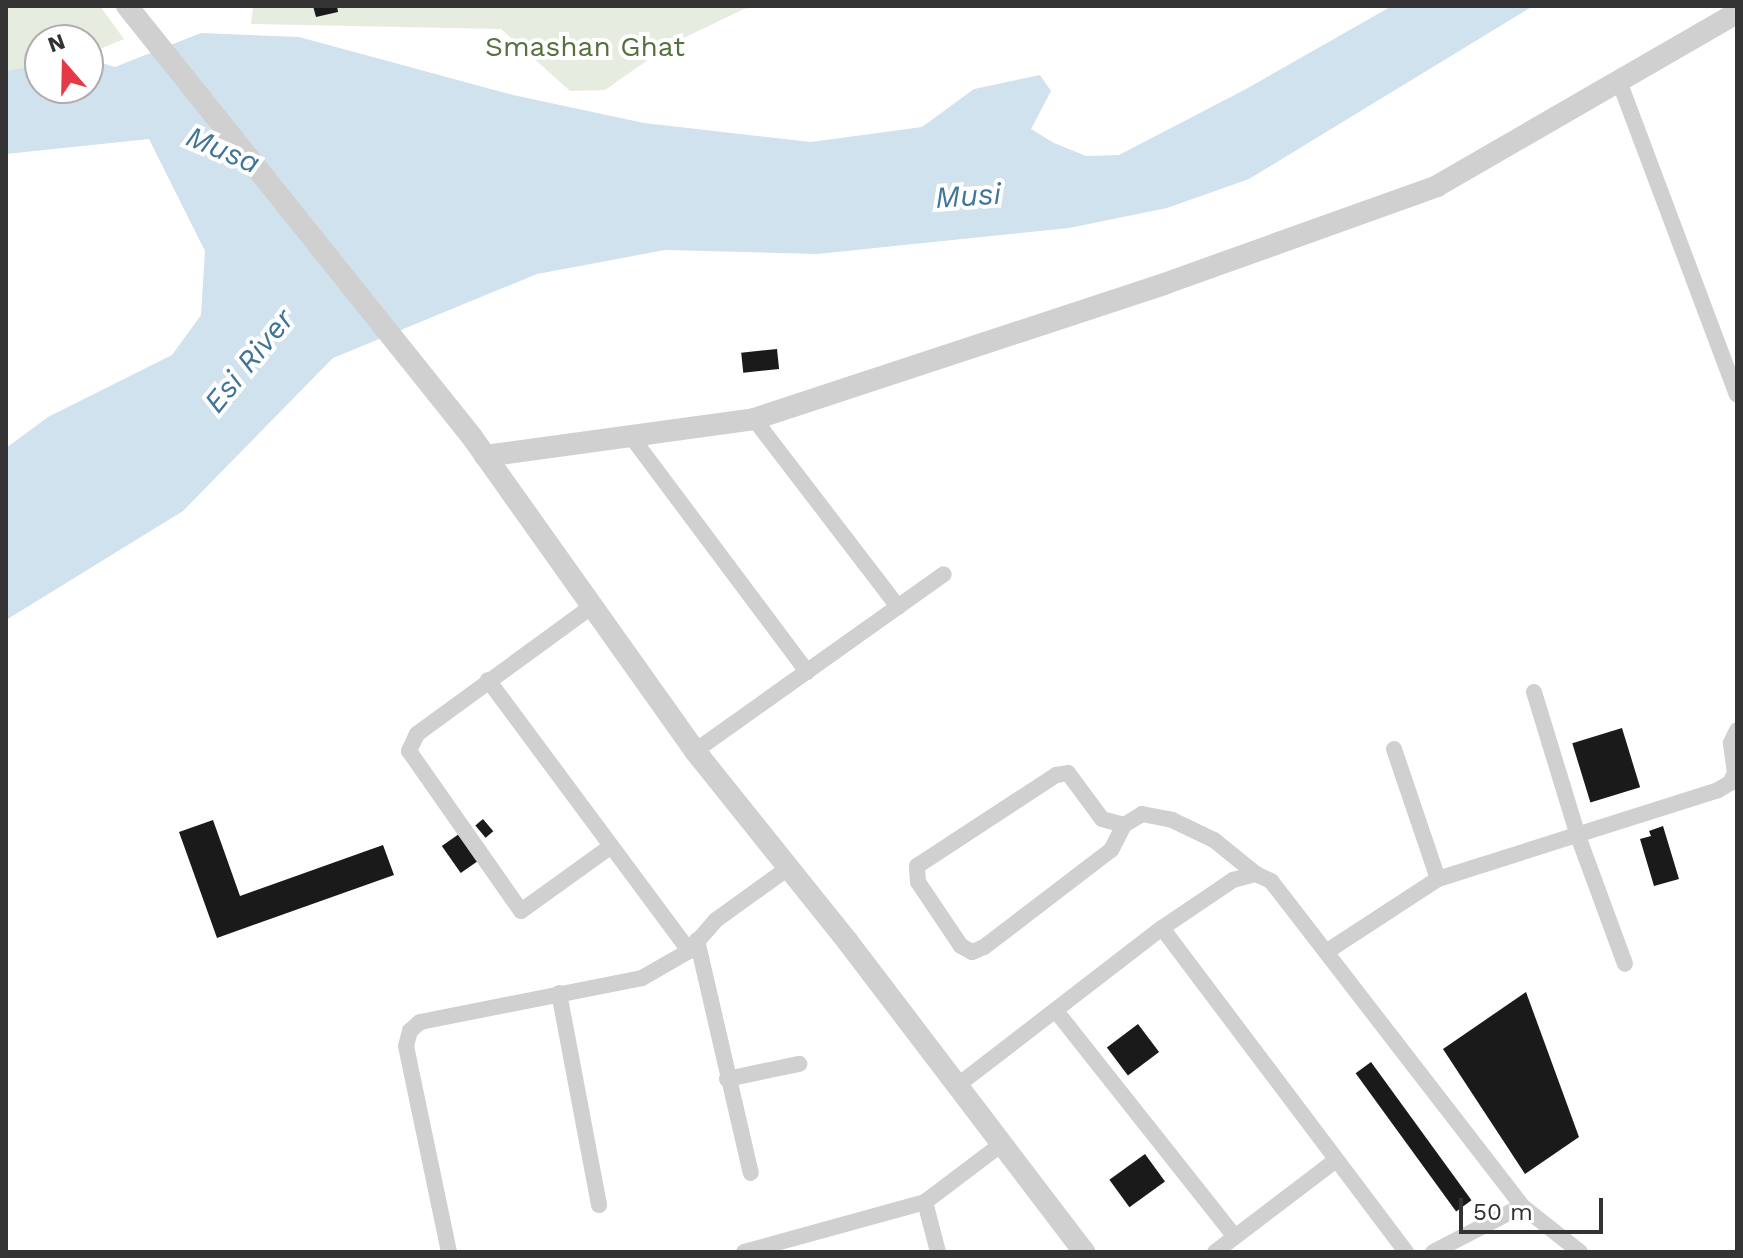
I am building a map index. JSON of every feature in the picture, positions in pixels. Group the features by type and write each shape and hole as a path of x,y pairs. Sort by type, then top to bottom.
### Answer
{"street":[{"path":"127,6 472,437 695,751 958,1085 1084,1252"},
{"path":"485,456 754,419 1164,284 1437,186 1737,13"},
{"path":"1619,81 1737,395"},
{"path":"754,419 898,607"},
{"path":"630,435 807,672"},
{"path":"695,751 944,574"},
{"path":"591,607 417,734 409,751 521,911 610,847"},
{"path":"488,680 610,847 693,946 751,1173"},
{"path":"1534,692 1578,836 1625,964"},
{"path":"1326,952 1438,879 1578,836 1730,783 1735,773 1731,743 1737,730"},
{"path":"1394,749 1438,879"},
{"path":"1124,825 1102,819 1068,773 1056,775 917,866 918,882 961,946 972,952 984,947 1111,850 1124,825 1142,814 1172,820 1214,840 1256,874 1271,881 1522,1206 1580,1252"},
{"path":"449,1252 406,1046 410,1031 420,1022 642,978 693,946 716,920 788,868"},
{"path":"958,1085 1162,928 1233,880 1256,874"},
{"path":"1162,928 1406,1252"},
{"path":"559,993 599,1205"},
{"path":"1056,1011 1235,1237"},
{"path":"727,1079 799,1064"},
{"path":"744,1252 779,1247 925,1202 1003,1143"},
{"path":"1215,1252 1335,1161"},
{"path":"925,1202 938,1252"},
{"path":"1433,1252 1522,1206"}],"green space":[{"path":"6,6 100,6 124,39 104,47 104,24 24,24 24,68 6,71"},
{"name":"Smashan Ghat","path":"253,6 762,6 744,9 669,45 605,90 570,91 501,29 251,24"}],"water":[{"path":"1392,6 1533,6 1249,179 1167,208 1069,228 817,254 665,250 537,274 333,358 183,511 6,620 6,448 48,417 172,355 201,315 205,251 149,139 6,154 6,71 24,68 24,104 104,104 104,64 115,67 201,33 299,37 513,95 644,123 811,142 922,127 974,89 1040,75 1051,91 1031,129 1054,143 1086,156 1119,155 1246,89"}],"building":[{"path":"313,6 337,6 338,12 316,17"},
{"path":"777,349 779,369 743,373 741,353"},
{"path":"1622,728 1640,787 1590,802 1572,743"},
{"path":"483,819 493,831 486,838 475,825"},
{"path":"213,820 240,896 383,845 394,875 217,938 179,832"},
{"path":"1663,826 1679,879 1654,886 1640,839 1651,836 1649,831"},
{"path":"459,834 478,861 461,873 442,846"},
{"path":"1526,992 1579,1137 1525,1174 1443,1049"},
{"path":"1138,1024 1159,1052 1128,1075 1107,1047"},
{"path":"1371,1062 1472,1200 1456,1212 1356,1073"},
{"path":"1145,1154 1165,1182 1129,1207 1109,1180"}],"water label":[{"name":"Musa","path":"223,150"},
{"name":"Musi","path":"968,196"},
{"name":"Esi River","path":"249,361"}]}
